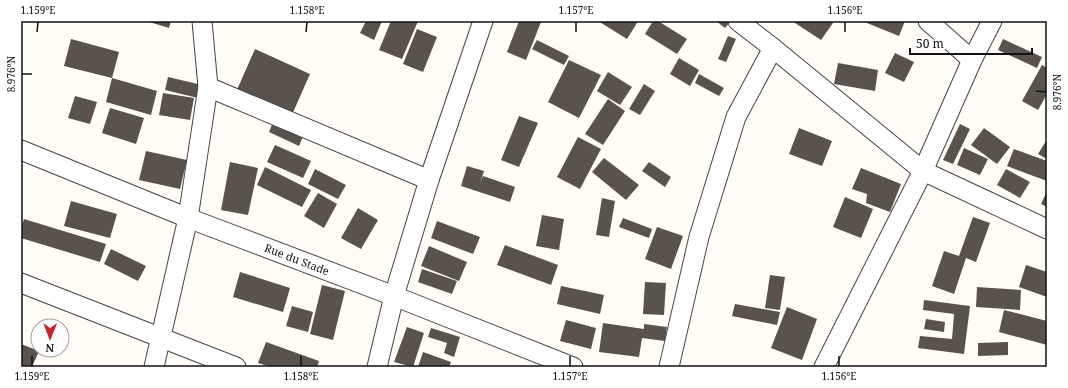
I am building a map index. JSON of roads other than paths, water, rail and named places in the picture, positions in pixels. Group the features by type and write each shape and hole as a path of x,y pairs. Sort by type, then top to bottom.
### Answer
{"street":[{"path":"154,367 162,338 188,218 208,87 202,21"},
{"path":"377,367 394,296 429,180 483,21"},
{"path":"738,21 923,171 1047,229"},
{"path":"928,21 972,60"},
{"path":"824,367 923,171 972,60 992,21"},
{"path":"669,367 700,237 736,117 773,48"},
{"path":"208,87 429,180"},
{"name":"Rue du Stade","path":"21,150 188,218 394,296 574,367"},
{"path":"21,283 236,367"}]}
